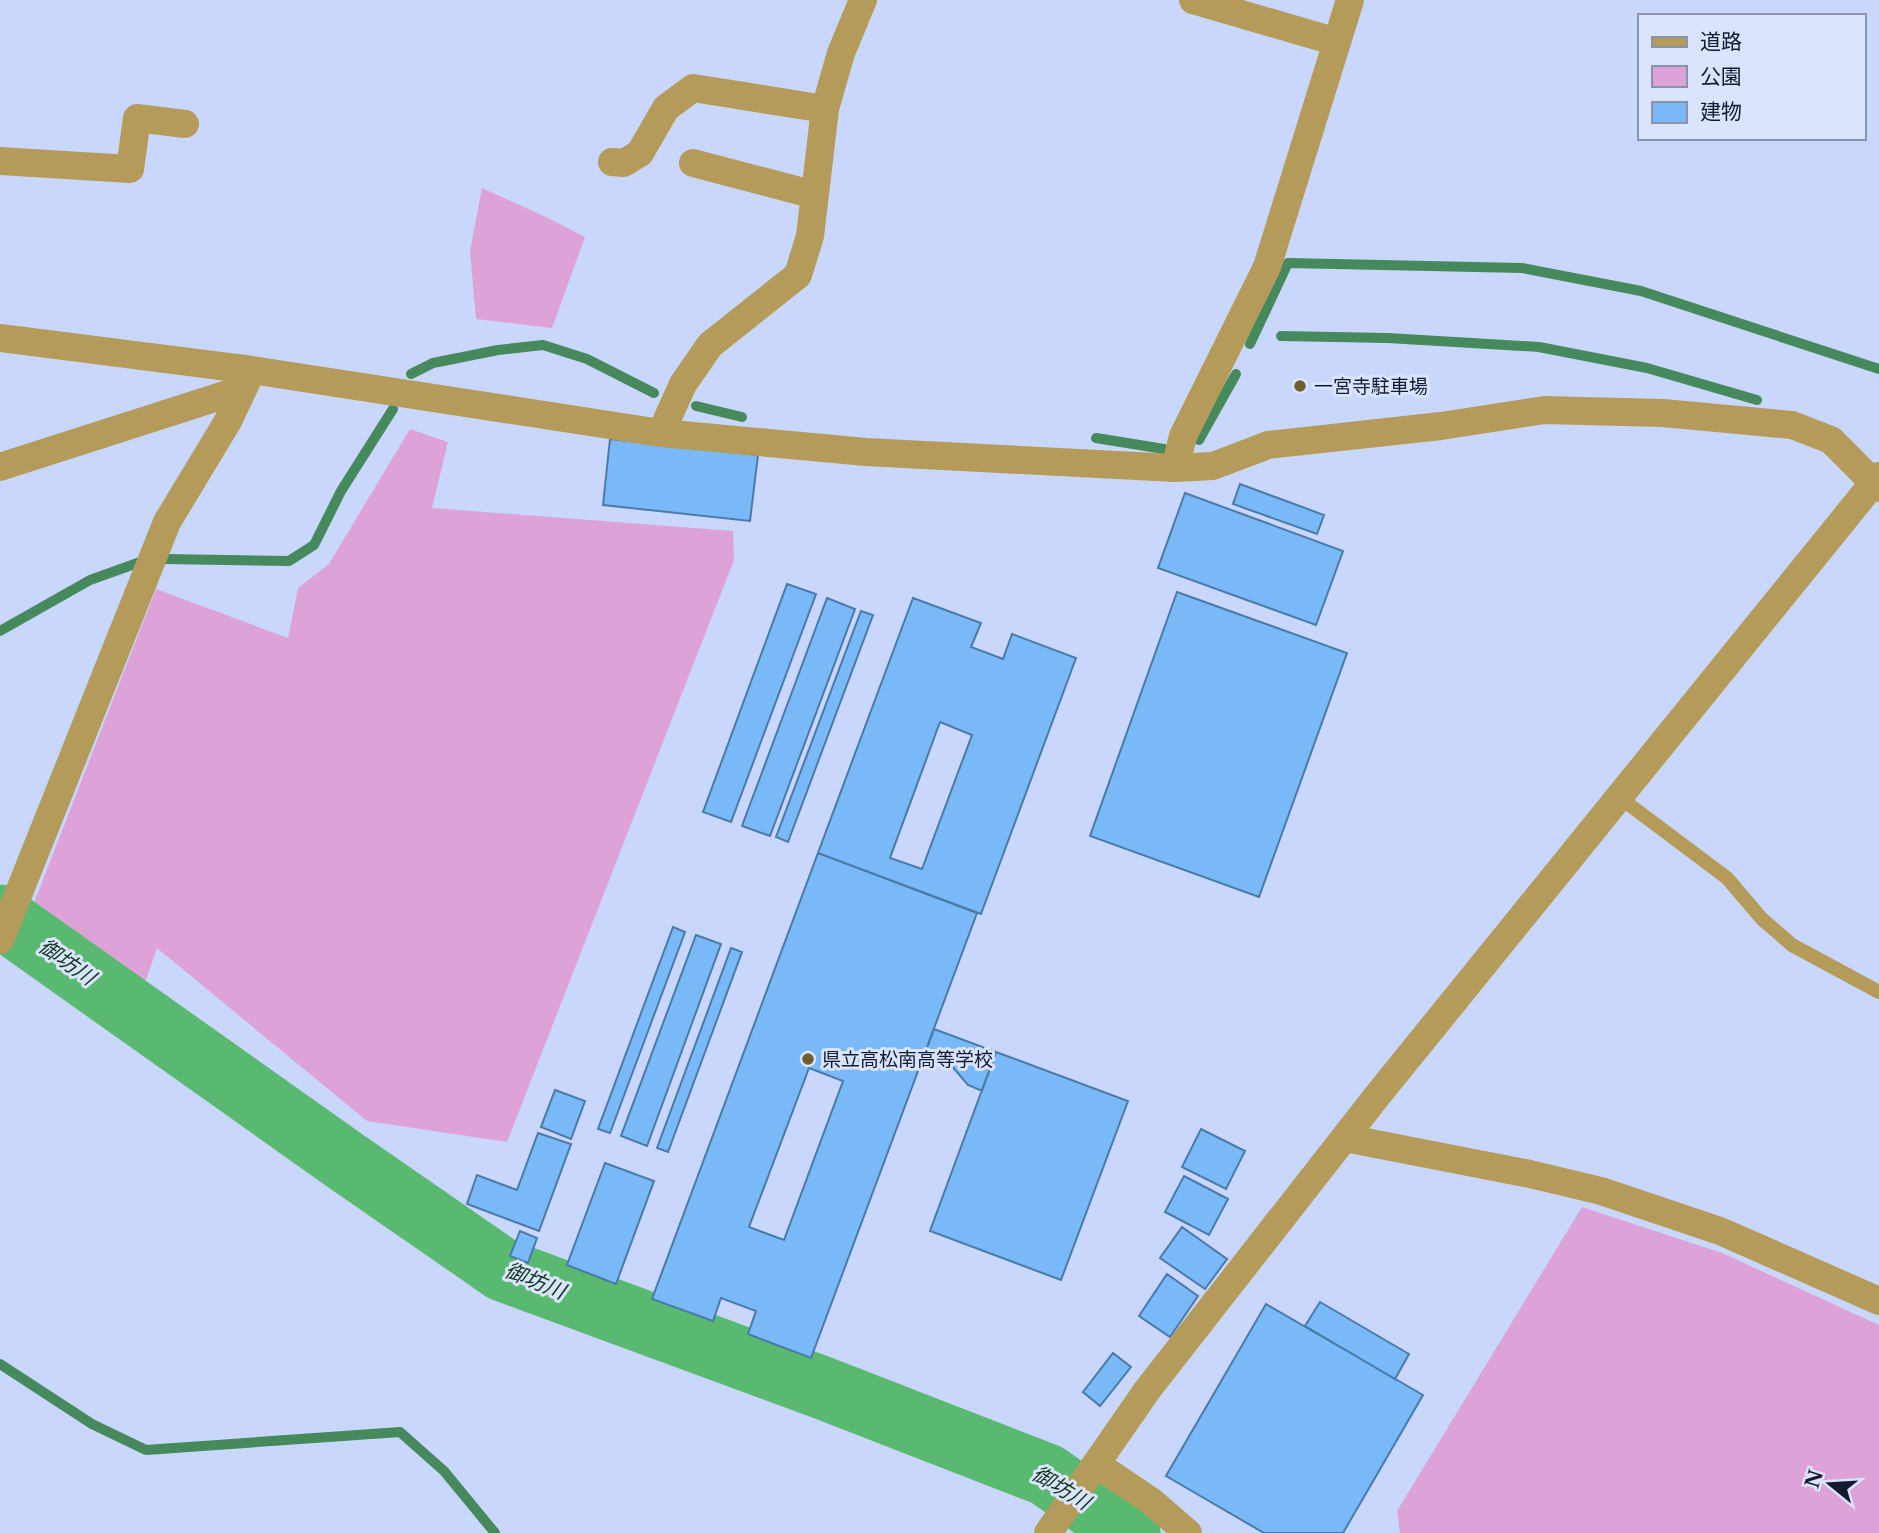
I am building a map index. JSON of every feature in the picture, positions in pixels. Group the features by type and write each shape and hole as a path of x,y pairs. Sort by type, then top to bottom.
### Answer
{"street":[{"path":"661,433 683,384 710,345 798,275 810,236 825,109 841,53 863,0"},
{"path":"1193,0 1337,42"},
{"path":"1175,468 1183,436 1267,267 1350,0"},
{"path":"612,162 624,163 640,153 666,108 693,88 825,109"},
{"path":"0,161 130,169 137,118 185,124"},
{"path":"693,163 815,195"},
{"path":"0,338 247,380 661,433 866,452 1175,468 1213,466 1268,445 1441,426 1544,410 1663,413 1792,425 1831,440 1877,482 1377,1096 1148,1389 1054,1526"},
{"path":"0,467 247,380"},
{"path":"5,927 167,522 228,421 247,380"},
{"path":"1345,1138 1530,1174 1601,1191 1720,1231 1879,1301"},
{"path":"1094,1467 1151,1502 1188,1533"}],"lane":[{"path":"1619,797 1727,878 1762,919 1792,945 1879,992"}],"green space":[{"path":"482,188 585,237 552,328 476,319 470,251"},
{"path":"410,429 448,442 432,508 733,531 734,560 507,1142 367,1121 157,948 143,988 32,908 156,589 288,638 298,588 329,564"},
{"path":"1582,1207 1722,1253 1879,1325 1879,1533 1400,1533 1397,1511"}],"building":[{"path":"610,439 758,455 750,521 603,505"},
{"path":"1240,484 1324,515 1317,534 1233,504"},
{"path":"1185,493 1343,551 1316,625 1158,568"},
{"path":"787,584 816,594 731,822 703,812"},
{"path":"1177,592 1347,653 1259,897 1090,836"},
{"path":"827,598 855,609 770,836 742,826"},
{"path":"913,598 981,623 971,647 1003,659 1012,634 1076,658 981,914 818,853","holes":["940,722 972,735 922,869 890,858"]},
{"path":"861,611 873,615 788,842 776,837"},
{"path":"818,853 977,913 811,1358 748,1334 756,1311 721,1298 713,1321 652,1299","holes":["809,1068 843,1081 784,1240 749,1227"]},
{"path":"673,927 685,932 610,1133 598,1129"},
{"path":"696,935 721,944 647,1146 621,1136"},
{"path":"731,948 742,952 668,1152 657,1148"},
{"path":"934,1029 996,1052 982,1091 968,1085 944,1057 926,1051"},
{"path":"996,1052 1128,1101 1061,1280 930,1231"},
{"path":"555,1090 585,1101 571,1139 541,1127"},
{"path":"1201,1129 1245,1151 1226,1189 1182,1167"},
{"path":"538,1133 571,1144 539,1231 467,1204 477,1175 517,1190"},
{"path":"605,1163 654,1181 616,1284 567,1265"},
{"path":"1184,1176 1228,1199 1209,1235 1165,1212"},
{"path":"1182,1227 1227,1259 1205,1289 1160,1258"},
{"path":"520,1231 537,1238 528,1263 510,1256"},
{"path":"1167,1274 1198,1296 1170,1337 1139,1316"},
{"path":"1320,1302 1409,1354 1395,1379 1305,1326"},
{"path":"1266,1304 1423,1395 1343,1533 1264,1533 1166,1476"},
{"path":"1113,1353 1131,1367 1100,1406 1083,1392"}],"waterway":[{"path":"1250,344 1288,263 1522,268 1641,291 1879,369"},
{"path":"1281,336 1388,338 1539,347 1647,368 1757,400"},
{"path":"411,374 433,363 498,350 543,345 587,359 654,393"},
{"path":"1199,440 1236,374"},
{"path":"696,406 742,417"},
{"path":"163,559 289,561 314,545 341,491 393,409"},
{"path":"1096,438 1164,449"},
{"path":"0,631 90,580 143,561"},
{"name":"御坊川","path":"0,916 503,1270 823,1388 1047,1475 1129,1533"},
{"path":"0,1364 92,1424 146,1450 400,1432 444,1471 495,1533"}],"place":[{"name":"一宮寺駐車場","path":"1300,386"},
{"name":"県立高松南高等学校","path":"808,1059"}]}
